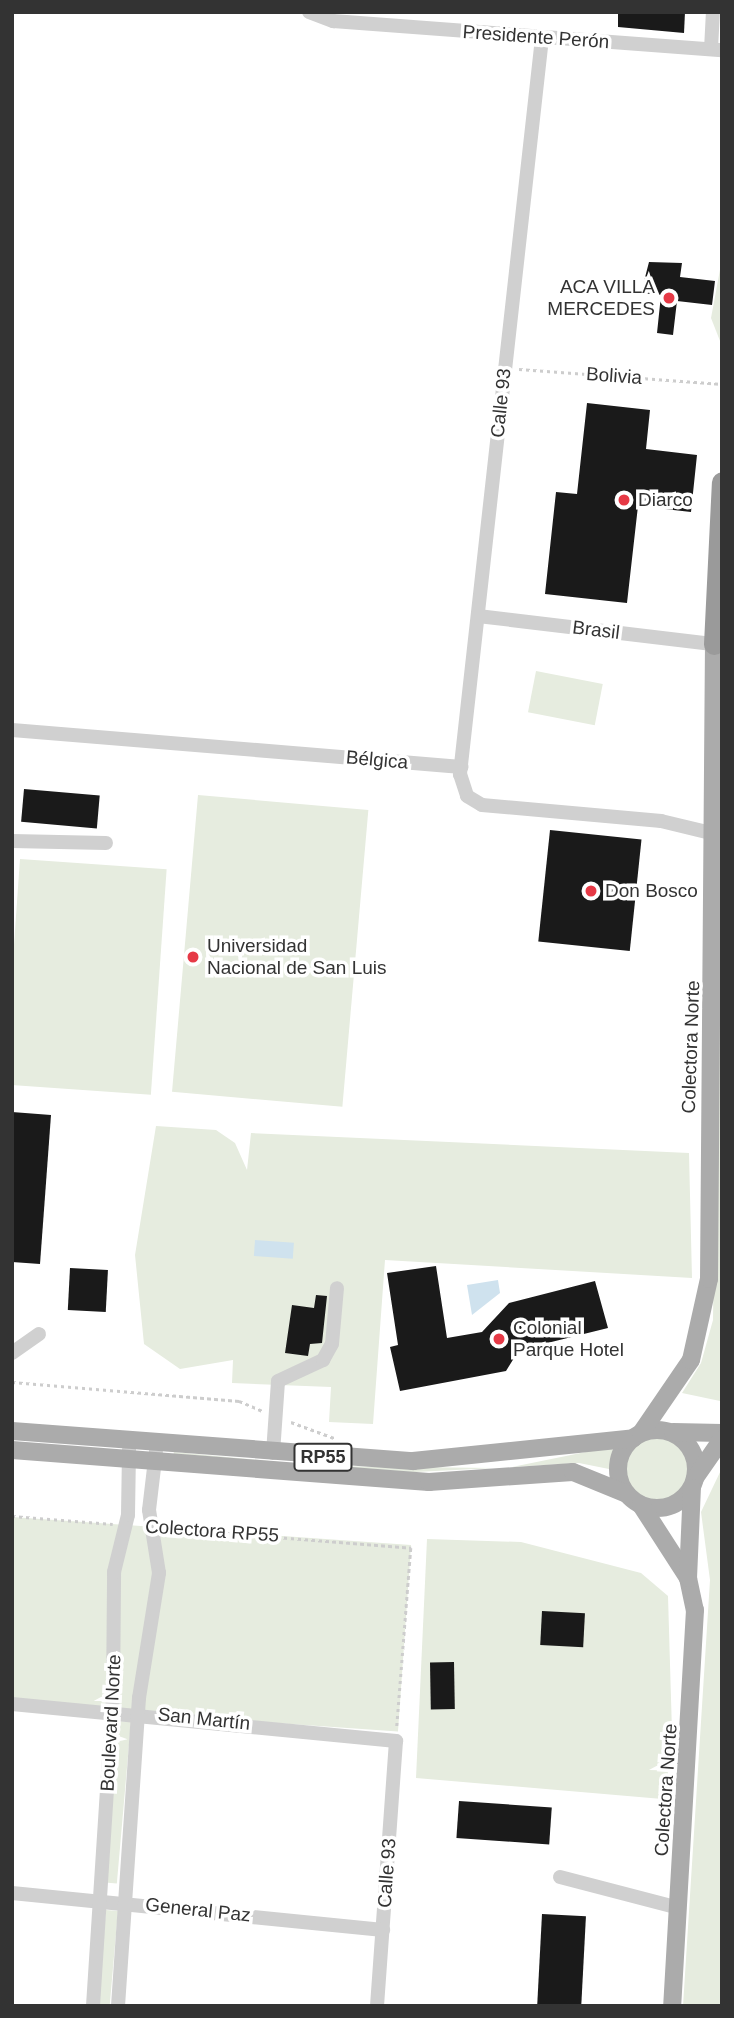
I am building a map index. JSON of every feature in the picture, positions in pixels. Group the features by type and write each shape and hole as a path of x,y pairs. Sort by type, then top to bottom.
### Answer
{"highway":[{"path":"714,644 722,482"}],"main road":[{"name":"Colectora Norte","path":"637,1435 691,1360 709,1279 715,834 714,644"},
{"name":"RP55","path":"12,1431 273,1453 413,1461 663,1430"},
{"path":"663,1430 722,1433"},
{"path":"663,1430 690,1448 694,1482"},
{"path":"634,1499 618,1470 637,1435"},
{"path":"694,1482 722,1439"},
{"name":"RP55","path":"12,1450 429,1482 573,1472 634,1499 664,1508 694,1482"},
{"name":"Colectora Norte","path":"672,2006 694,1693 688,1578 694,1482"},
{"name":"Colectora Norte","path":"634,1499 688,1578"}],"street":[{"name":"Presidente Perón","path":"309,12 333,21 716,49"},
{"path":"713,12 716,49"},
{"name":"Calle 93","path":"461,767 542,38"},
{"name":"Brasil","path":"478,616 714,644"},
{"name":"Bélgica","path":"12,730 461,767"},
{"path":"461,767 467,796 482,804 661,821 715,834"},
{"path":"12,841 106,843"},
{"path":"273,1453 278,1381 323,1360 332,1344 337,1288"},
{"path":"12,1353 39,1334"},
{"name":"Boulevard Norte","path":"93,2006 113,1711 114,1572 128,1515 130,1441"},
{"name":"Boulevard Norte","path":"118,2006 138,1712 159,1573 149,1510 157,1443"},
{"name":"San Martín","path":"12,1704 138,1712 396,1741"},
{"name":"Calle 93","path":"377,2006 396,1741"},
{"path":"560,1877 680,1908"},
{"name":"General Paz","path":"12,1893 100,1899 383,1930"}],"path":[{"name":"Bolivia","path":"505,368 722,384"},
{"path":"12,1382 239,1401 267,1413"},
{"path":"279,1418 340,1441"},
{"name":"Colectora RP55","path":"12,1516 119,1524"},
{"name":"Colectora RP55","path":"160,1527 411,1548 396,1741"}],"shaded area":[{"path":"722,259 722,346 711,318"},
{"path":"722,607 720,1401 682,1393 701,1363 713,1320"},
{"path":"536,671 603,684 595,725 528,712"},
{"path":"198,795 368,810 342,1107 172,1092"},
{"path":"20,859 167,869 151,1095 12,1085 12,973"},
{"path":"156,1126 216,1130 235,1143 247,1170 251,1133 689,1153 692,1278 385,1260 373,1424 329,1422 331,1387 232,1383 233,1360 180,1369 144,1344 135,1255"},
{"path":"651,1438 663,1438 679,1447 686,1457 686,1481 679,1491 663,1500 651,1500 640,1495 631,1486 626,1475 626,1463 631,1452 640,1443"},
{"path":"620,1445 609,1469 579,1463 512,1467"},
{"path":"174,1452 321,1466 494,1468 396,1473 173,1456"},
{"path":"722,1468 722,2006 683,2006 710,1580 701,1512"},
{"path":"12,1517 411,1545 398,1731 12,1704"},
{"path":"427,1539 521,1542 641,1573 668,1596 674,1800 416,1778"},
{"path":"119,1721 131,1722 117,1883 105,1882"},
{"path":"106,1910 118,1911 110,2006 98,2006"}],"water":[{"path":"255,1240 294,1243 293,1259 254,1256"},
{"path":"498,1280 500,1293 472,1315 467,1285"}],"building":[{"path":"618,12 685,12 684,33 618,27"},
{"name":"ACA VILLA MERCEDES","path":"649,262 682,263 680,277 715,281 712,305 677,301 673,335 657,333 661,295 641,293"},
{"name":"Diarco","path":"587,403 650,410 646,449 697,455 691,512 638,506 627,603 545,594 556,492 577,494"},
{"path":"24,789 100,796 97,828 21,822"},
{"name":"Don Bosco","path":"550,830 641,840 630,951 538,941"},
{"path":"12,1112 51,1115 40,1264 12,1262"},
{"name":"Colonial Parque Hotel","path":"436,1266 447,1338 482,1332 509,1303 595,1281 608,1328 519,1350 506,1371 400,1391 390,1347 398,1345 387,1273"},
{"path":"70,1268 108,1270 106,1312 68,1310"},
{"path":"316,1295 327,1296 322,1343 310,1344 308,1356 285,1353 292,1305 314,1308"},
{"path":"542,1611 585,1613 583,1647 540,1645"},
{"path":"430,1662 454,1662 455,1709 431,1709"},
{"path":"459,1801 552,1807 549,1844 456,1838"},
{"path":"542,1914 586,1916 581,2006 537,2006"}],"place":[{"name":"ACA VILLA MERCEDES","path":"669,298"},
{"name":"Diarco","path":"624,500"},
{"name":"Don Bosco","path":"591,891"},
{"name":"Universidad Nacional de San Luis","path":"193,957"},
{"name":"Colonial Parque Hotel","path":"499,1339"}]}
